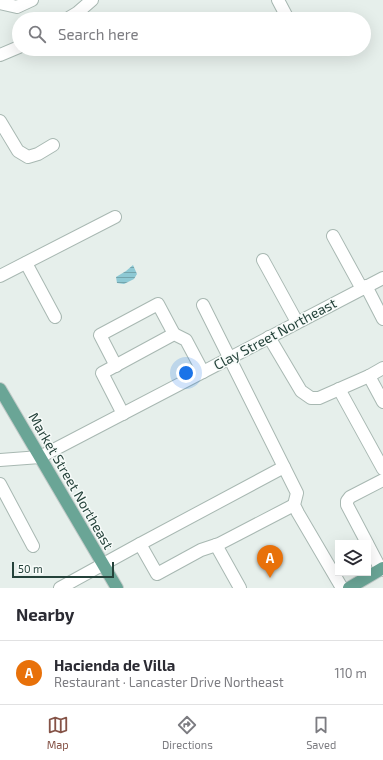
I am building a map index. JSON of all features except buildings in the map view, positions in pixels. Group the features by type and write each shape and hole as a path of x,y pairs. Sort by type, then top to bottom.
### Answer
{"main road":[{"name":"Market Street Northeast","path":"0,389 117,588"},
{"path":"348,588 382,569"}],"street":[{"path":"0,3 17,7 32,0"},
{"path":"78,12 92,0"},
{"path":"278,0 284,12"},
{"path":"0,55 12,50"},
{"path":"0,121 18,151 28,157 38,154 53,145"},
{"path":"0,276 115,217"},
{"path":"333,236 383,319"},
{"path":"263,260 298,322"},
{"path":"26,263 55,317"},
{"name":"Clay Street Northeast","path":"40,457 383,278"},
{"path":"116,366 100,335 158,304 174,334 186,340 203,372"},
{"path":"203,305 297,493 294,505 342,588"},
{"path":"123,414 102,373 174,334"},
{"path":"269,337 301,391 310,398 319,398 369,376 383,368"},
{"path":"369,376 383,402"},
{"path":"339,389 383,469"},
{"path":"0,460 40,457"},
{"path":"60,588 284,467"},
{"path":"365,540 347,505 350,497 383,480"},
{"path":"0,484 33,546"},
{"path":"140,544 157,574 201,550 216,545 294,505"},
{"path":"216,545 240,588"},
{"path":"371,551 382,569"}],"water":[{"path":"133,265 137,274 134,279 124,284 117,283 116,277"}],"place":[{"name":"Hacienda de Villa","path":"270,578"}]}
